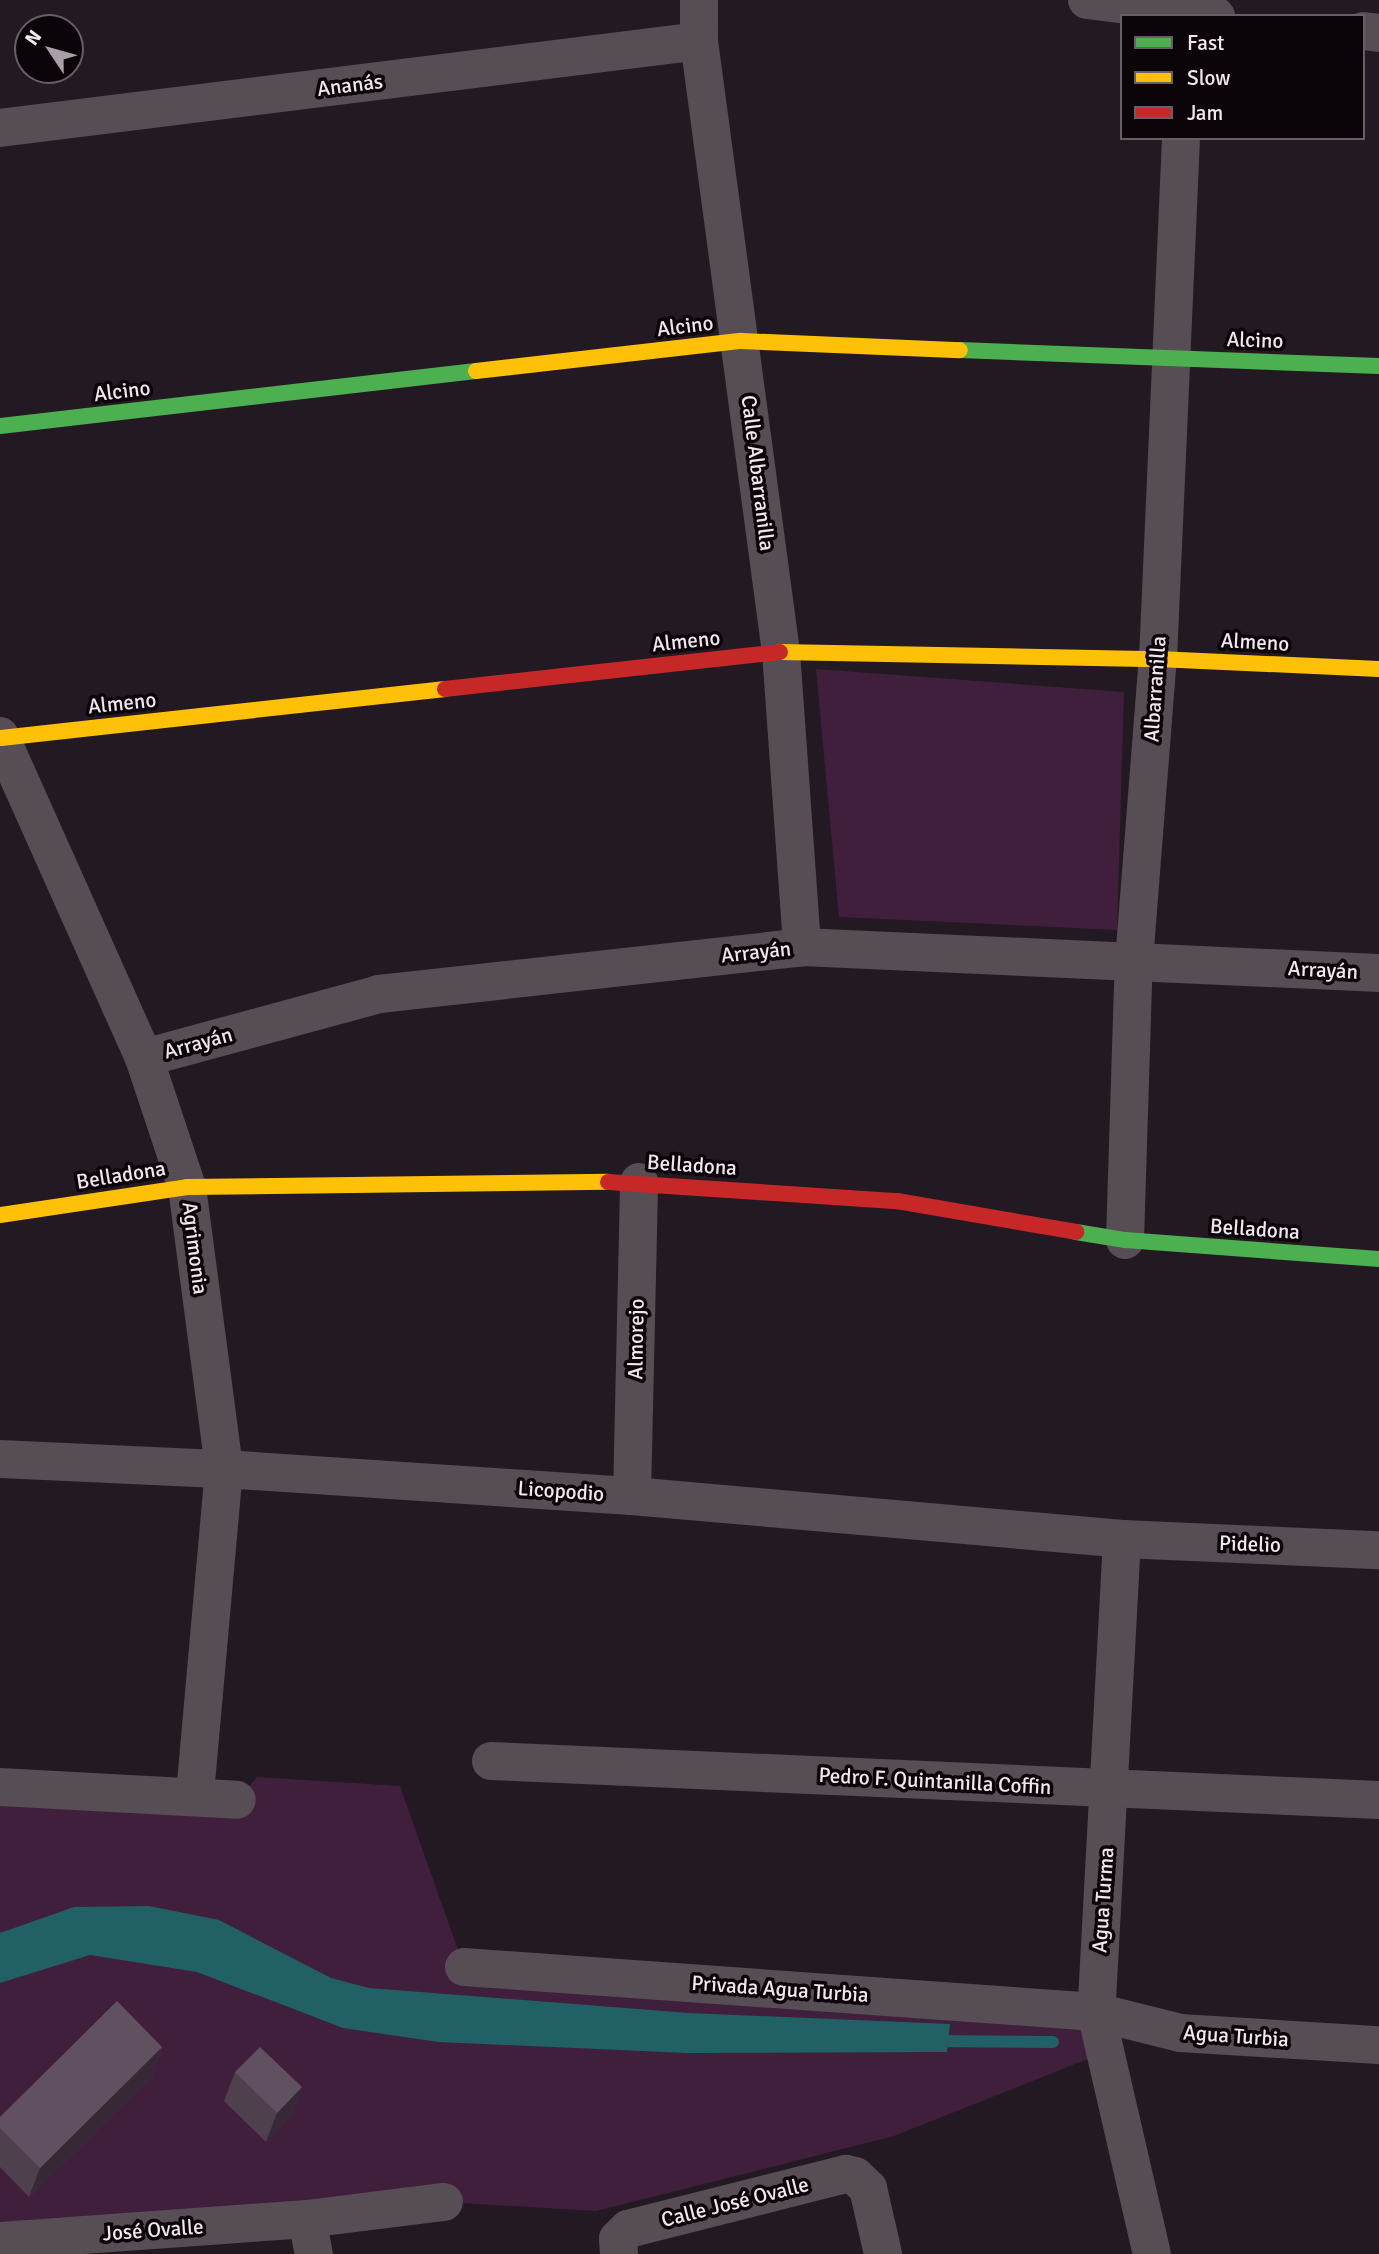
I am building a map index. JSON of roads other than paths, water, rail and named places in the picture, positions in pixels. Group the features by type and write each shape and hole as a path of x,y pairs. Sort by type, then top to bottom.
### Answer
{"street":[{"name":"Calle Albarranilla","path":"699,0 699,41 781,652 802,947"},
{"path":"1087,0 1189,14"},
{"name":"Ananás","path":"0,128 699,41"},
{"name":"Albarranilla","path":"1125,1240 1134,961 1158,659 1181,140"},
{"name":"Alcino","path":"0,426 741,341 1379,366"},
{"name":"Almeno","path":"0,737 781,652 1158,659 1379,669"},
{"name":"Agrimonia","path":"0,737 144,1058 187,1186 224,1469 195,1795"},
{"name":"Arrayán","path":"144,1058 379,994 802,947 1379,973"},
{"name":"Belladona","path":"0,1215 187,1186 639,1182 897,1201 1125,1240 1379,1259"},
{"name":"Almorejo","path":"632,1496 639,1182"},
{"name":"Licopodio","path":"0,1459 224,1469 632,1496 1122,1539"},
{"name":"Pidelio","path":"1122,1539 1379,1549"},
{"name":"Agua Turma","path":"1122,1539 1111,1788 1096,2012 1152,2254"},
{"name":"Pedro F. Quintanilla Coffin","path":"491,1761 1379,1800"},
{"path":"0,1787 195,1795 237,1800"},
{"name":"Privada Agua Turbia","path":"464,1967 1096,2012"},
{"name":"Agua Turbia","path":"1096,2012 1180,2033 1376,2055"},
{"name":"Calle José Ovalle","path":"619,2246 628,2229 846,2174 855,2176 868,2188 883,2254"},
{"name":"José Ovalle","path":"0,2241 311,2237 444,2202"}],"water":[{"path":"149,1906 219,1920 331,1978 369,1988 689,2013 950,2024 947,2052 686,2053 438,2042 343,2028 197,1972 90,1955 0,1983 0,1933 74,1907"}],"waterway":[{"path":"931,2041 1053,2042"}]}
